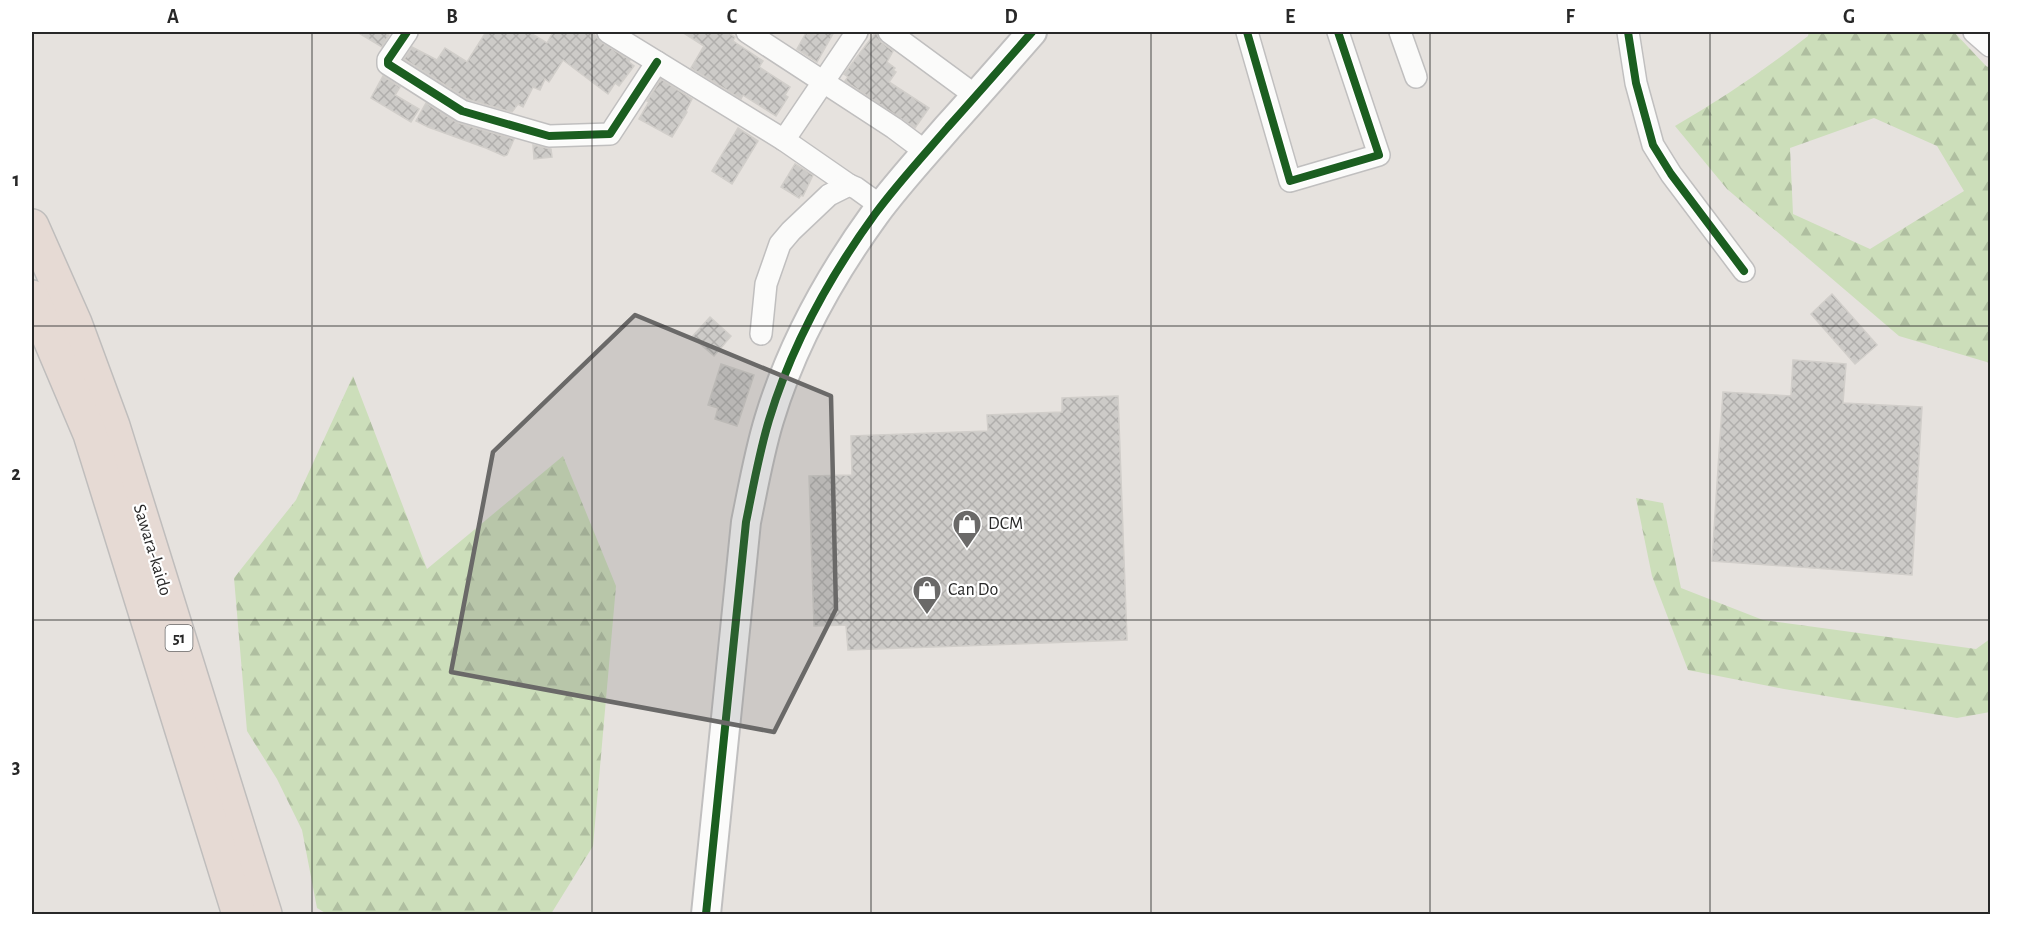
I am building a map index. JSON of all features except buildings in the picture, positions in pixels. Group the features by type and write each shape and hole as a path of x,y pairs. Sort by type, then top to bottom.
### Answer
{"highway":[{"name":"Sawara-kaido","path":"32,226 75,323 102,430 232,853 239,915"},
{"name":"Sawara-kaido","path":"32,297 102,430"},
{"name":"Sawara-kaido","path":"232,853 265,915"}],"street":[{"path":"407,32 388,60 388,64 462,111 549,136 610,134 657,62"},
{"path":"608,32 783,140 881,206"},
{"path":"747,32 824,81 926,152"},
{"path":"783,140 858,32"},
{"path":"889,32 976,96"},
{"path":"706,915 746,522 757,465 772,410 812,316 842,264 881,206 1030,32"},
{"path":"1247,32 1290,182 1379,155 1338,32"},
{"path":"1400,32 1416,77"},
{"path":"1628,32 1636,83 1653,145 1671,174 1744,271"},
{"path":"1974,32 1990,46"},
{"path":"760,334 766,284 780,244 829,195 849,185"}],"highlighted area":[{"path":"635,315 831,396 836,609 774,732 451,672 493,452"}],"green space":[{"path":"1809,32 1954,32 1990,68 1990,363 1899,336 1727,189 1675,126 1743,83 1808,36","holes":["1874,118 1937,146 1964,191 1870,249 1793,214 1790,148"]},
{"path":"353,376 427,569 563,456 616,586 593,846 551,914 327,914 317,908 302,830 277,779 247,731 234,578 296,500"},
{"path":"1636,498 1663,503 1681,588 1763,620 1976,649 1990,639 1990,712 1957,718 1784,689 1688,670 1652,576"}],"cycle path":[{"path":"407,32 388,60 388,64 462,111 549,136 610,134 657,62"},
{"path":"706,914 746,522 762,445 778,393 813,313 858,238 910,170 1032,32"},
{"path":"1247,32 1290,181 1379,155 1338,32"},
{"path":"1628,32 1636,83 1653,145 1671,174 1744,271"}],"place":[{"name":"DCM","path":"967,550"},
{"name":"Can Do","path":"927,616"}]}
